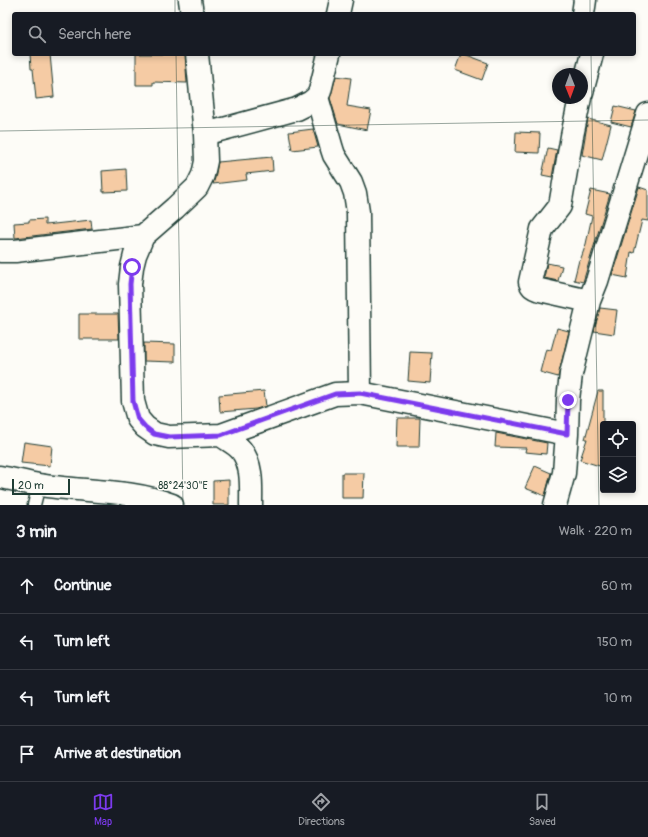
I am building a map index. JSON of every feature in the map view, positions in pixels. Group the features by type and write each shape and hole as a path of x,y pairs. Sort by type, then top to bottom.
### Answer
{"street":[{"path":"190,0 192,12"},
{"path":"338,12 341,0"},
{"path":"583,12 585,0"},
{"path":"197,56 206,134 206,161 203,175 197,187 143,236 132,267 130,284 133,401 138,419 145,427 154,434 169,437 221,435 335,394 360,393 567,434"},
{"path":"206,134 296,108 311,102 317,97 320,91 329,56"},
{"path":"588,69 591,56"},
{"path":"317,97 334,155 351,182 357,201 360,393"},
{"path":"579,104 560,206 542,229 530,282 533,288 589,301"},
{"path":"555,505 564,473 571,374 589,301 597,281 648,114"},
{"path":"0,251 15,251 143,236"},
{"path":"221,435 241,450 247,461 250,476 251,505"},
{"path":"0,477 37,495 120,493 152,499 172,505"}],"building":[{"path":"30,56 50,56 54,97 36,99 33,69 31,69"},
{"path":"136,56 185,56 187,83 153,82 153,85 136,85"},
{"path":"460,56 469,56 488,63 482,80 455,70"},
{"path":"336,76 351,78 347,106 371,110 367,130 338,124 330,98"},
{"path":"615,106 636,111 631,127 611,122"},
{"path":"588,119 611,125 602,160 582,155"},
{"path":"313,129 318,147 292,150 289,132"},
{"path":"516,132 540,133 539,153 515,152"},
{"path":"548,148 557,150 552,177 542,175"},
{"path":"272,157 273,171 246,174 247,180 213,184 218,162"},
{"path":"126,169 127,191 103,192 102,171"},
{"path":"639,187 648,190 648,221 642,220 634,253 631,252 627,278 612,275"},
{"path":"591,190 610,194 583,282 574,280 579,260 580,261 586,244 592,216 585,214"},
{"path":"45,219 45,225 91,220 92,229 15,238 14,223"},
{"path":"547,263 562,266 558,281 544,278"},
{"path":"600,308 617,310 614,334 594,331"},
{"path":"79,314 118,314 119,339 79,339"},
{"path":"557,328 569,331 558,377 540,372 546,349 551,350"},
{"path":"144,343 175,344 175,362 144,361"},
{"path":"410,352 432,353 430,383 408,381"},
{"path":"264,391 266,406 256,409 220,412 219,395"},
{"path":"598,391 603,391 603,421 600,421 600,466 580,460 587,439 585,439"},
{"path":"397,418 420,418 419,447 396,447"},
{"path":"496,433 547,443 546,454 525,452 526,448 495,447"},
{"path":"24,442 52,446 50,466 21,463"},
{"path":"535,466 551,473 545,496 525,488"},
{"path":"342,473 364,473 363,498 342,498"},
{"path":"229,480 229,505 213,505 213,481"}],"route":[{"path":"132,267 130,284 133,401 138,419 154,434 169,437 221,435 335,394 347,393 360,393 567,434 568,400"}]}
